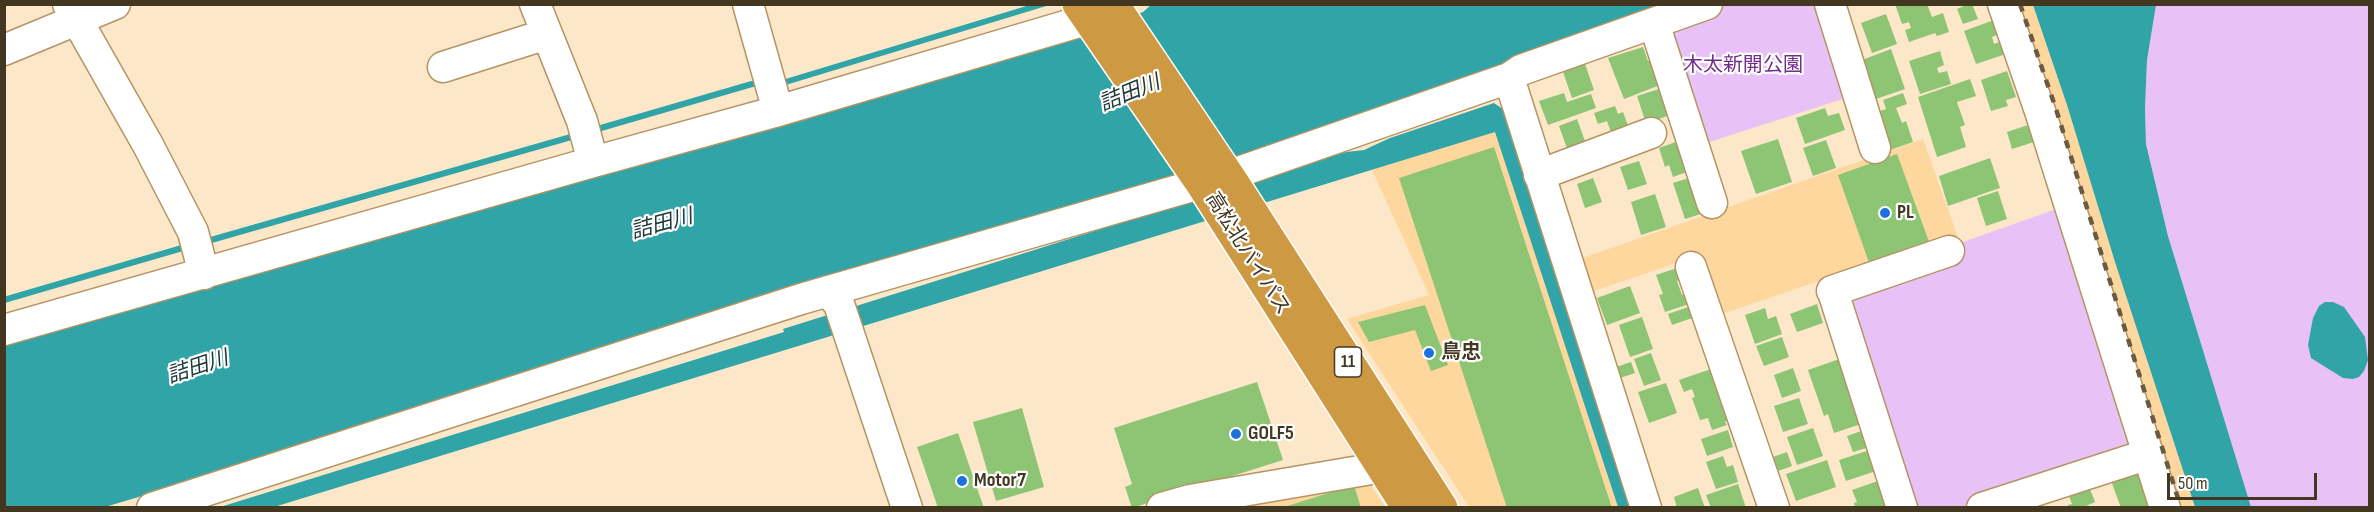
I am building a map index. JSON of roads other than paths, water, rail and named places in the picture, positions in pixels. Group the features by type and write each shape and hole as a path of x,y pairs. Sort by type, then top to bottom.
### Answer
{"highway":[{"name":"高松北バイパス","path":"1105,12 1241,221 1383,467 1409,507"},
{"name":"高松北バイパス","path":"1241,221 1441,507"}],"street":[{"path":"4,50 73,12 114,4"},
{"path":"535,4 589,143"},
{"path":"748,4 776,104"},
{"path":"152,507 838,308 1509,78 1521,70 1707,4"},
{"path":"1830,4 1875,148"},
{"path":"2003,4 2040,111 2165,507"},
{"path":"73,12 148,145 199,254"},
{"path":"4,330 199,254 589,143 776,104 1105,12"},
{"path":"1654,23 1712,203"},
{"path":"443,67 547,34"},
{"path":"1509,78 1646,507"},
{"path":"1539,175 1651,133"},
{"path":"1902,507 1833,293 1948,251"},
{"path":"1691,267 1774,507"},
{"path":"838,308 907,507"},
{"path":"1982,507 2149,454"},
{"path":"1162,507 1190,500 1383,467"}],"water":[{"name":"詰田川","path":"1151,5 1666,5 1506,68 828,291 105,507 5,508 5,341 1008,58 1143,12"},
{"path":"2033,5 2156,5 2147,60 2146,144 2168,236 2251,507 2195,507"},
{"path":"1494,103 1510,114 1637,507 1618,507 1495,132 274,507 217,508 784,332 783,329 1346,152 1364,150 1390,138"},
{"path":"2325,302 2333,302 2344,307 2365,337 2368,360 2359,377 2343,378 2311,358 2308,345 2313,318 2319,306"}],"waterway":[{"path":"779,84 1043,4"},
{"path":"594,130 752,84 763,84"},
{"path":"204,242 578,135"},
{"path":"4,300 189,246"}],"railway":[{"path":"2020,4 2056,109 2181,508"}],"place":[{"name":"PL","path":"1885,213"},
{"name":"鳥忠","path":"1429,353"},
{"name":"GOLF5","path":"1236,434"},
{"name":"Motor7","path":"962,481"}],"park label":[{"name":"木太新開公園","path":"1743,66"}]}
